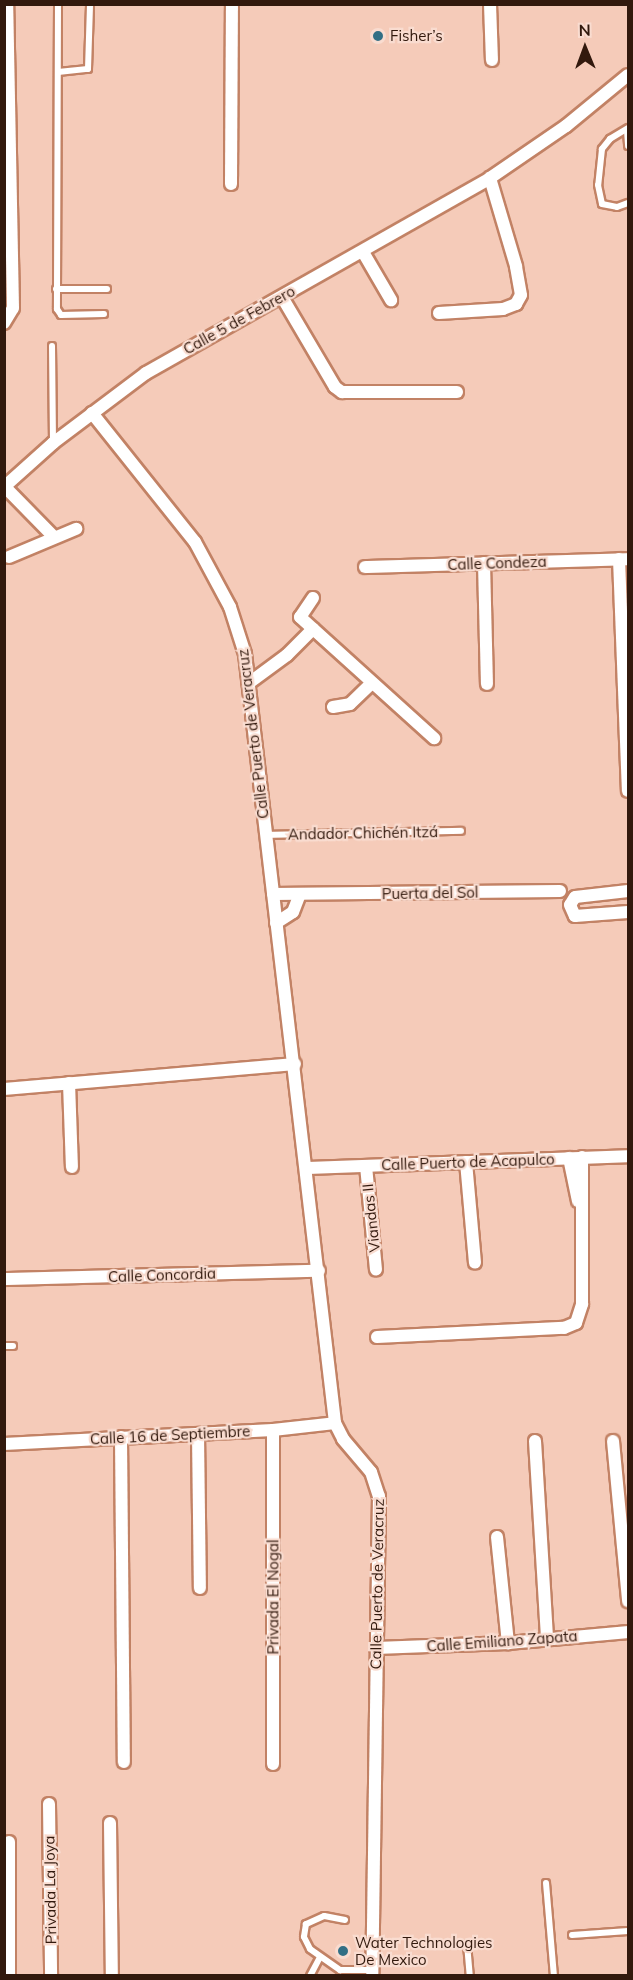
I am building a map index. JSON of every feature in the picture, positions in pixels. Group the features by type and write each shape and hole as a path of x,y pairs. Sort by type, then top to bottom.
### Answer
{"street":[{"path":"4,323 13,308 7,4"},
{"path":"231,184 232,4"},
{"path":"490,4 492,60"},
{"name":"Calle 5 de Febrero","path":"5,487 53,443 146,373 490,178 566,126 628,75"},
{"path":"439,313 503,309 516,304 521,287 490,178"},
{"path":"363,252 391,300"},
{"path":"282,297 335,387 342,392 458,392"},
{"name":"Calle Puerto de Veracruz","path":"92,413 204,557 233,615 249,682 265,836 295,1064 335,1423 343,1439 371,1472 377,1486 372,1973"},
{"path":"5,487 54,537"},
{"path":"9,557 76,529"},
{"path":"624,559 628,791"},
{"name":"Calle Condeza","path":"365,567 624,559"},
{"path":"484,563 487,684"},
{"path":"313,598 300,617 371,684 434,738"},
{"path":"249,682 288,655 313,629"},
{"path":"333,707 350,704 371,684"},
{"name":"Puerta del Sol","path":"273,894 560,891"},
{"path":"628,891 575,897 570,905 572,914 578,916 628,912"},
{"path":"276,923 293,912 300,894"},
{"path":"4,1089 295,1064"},
{"path":"69,1083 72,1167"},
{"name":"Calle Puerto de Acapulco","path":"307,1168 628,1156"},
{"path":"377,1337 564,1328 576,1323 582,1304 580,1208 576,1158"},
{"path":"466,1162 474,1263"},
{"name":"Viandas II","path":"366,1166 376,1269"},
{"name":"Calle Concordia","path":"4,1279 318,1271"},
{"name":"Calle 16 de Septiembre","path":"4,1444 273,1431 335,1423"},
{"name":"Privada El Nogal","path":"273,1431 273,1764"},
{"path":"198,1434 200,1588"},
{"path":"121,1437 124,1762"},
{"path":"534,1441 547,1639"},
{"path":"613,1441 628,1601"},
{"path":"498,1537 508,1643"},
{"name":"Calle Emiliano Zapata","path":"376,1648 508,1643 628,1632"},
{"name":"Privada La Joya","path":"49,1804 51,1976"},
{"path":"110,1823 112,1976"},
{"path":"9,1842 9,1976"}],"lane":[{"path":"58,4 57,309 61,315 104,314"},
{"path":"58,72 88,69 90,4"},
{"path":"628,146 628,129 610,139 602,150 598,185 602,204 616,207 628,202"},
{"path":"56,289 107,289"},
{"path":"52,346 53,443"},
{"name":"Andador Chichén Itzá","path":"265,836 461,831"},
{"path":"4,1346 13,1346"},
{"path":"546,1883 554,1976"},
{"path":"345,1920 324,1916 306,1924 304,1937 320,1957 339,1973 372,1973"},
{"path":"572,1935 628,1931"},
{"path":"467,1944 470,1976"},
{"path":"310,1976 320,1957"}],"place":[{"name":"Fisher’s","path":"378,36"},
{"name":"Water Technologies De Mexico","path":"343,1951"}]}
